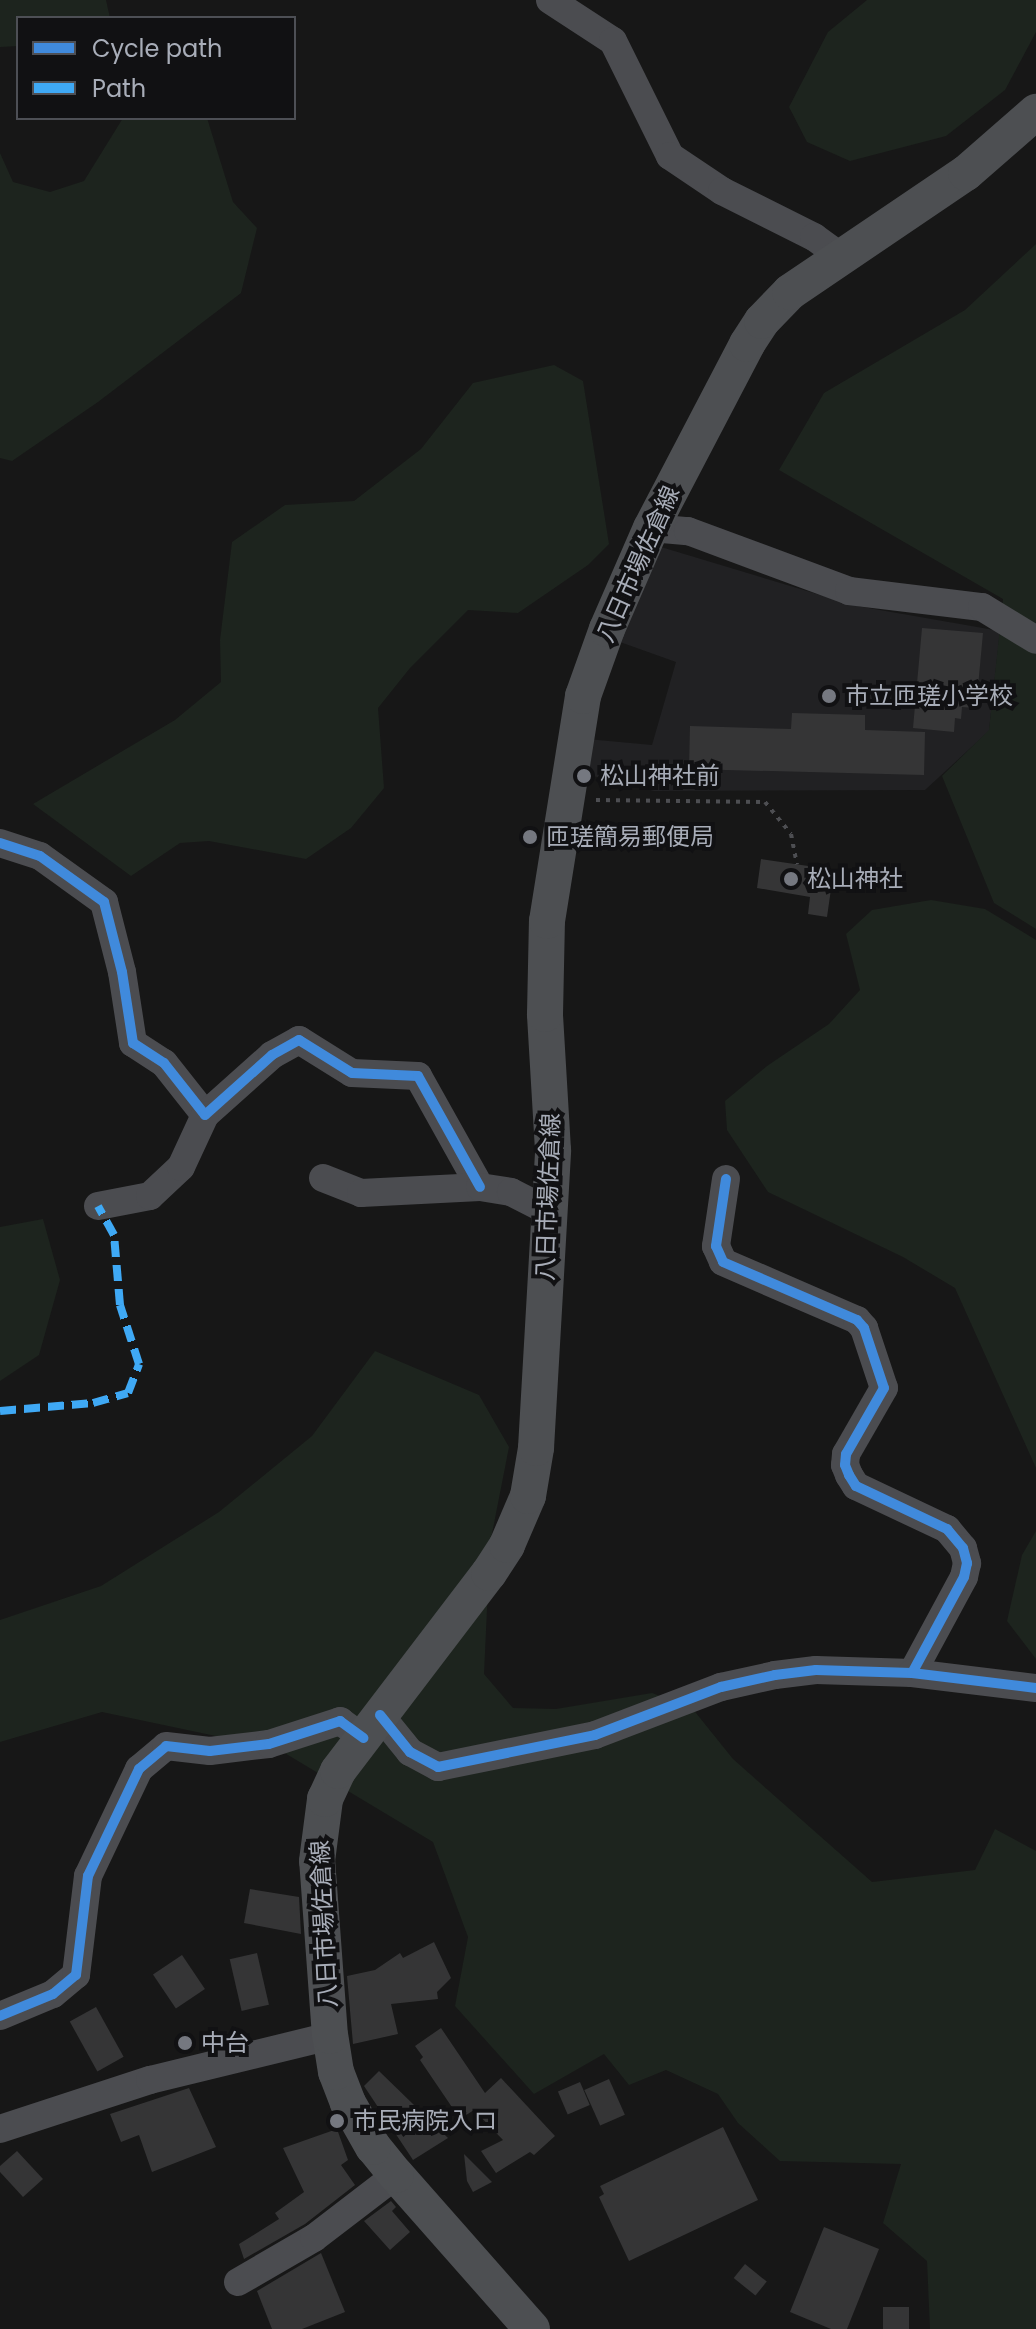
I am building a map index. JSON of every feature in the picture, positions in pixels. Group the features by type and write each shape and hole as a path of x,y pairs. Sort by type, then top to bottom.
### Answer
{"main road":[{"name":"八日市場佐倉線","path":"532,2329 373,2147 348,2103 336,2072 330,2036 317,1861 319,1826 325,1799 338,1771 489,1573 520,1519 536,1448 553,1150 545,1014 547,921 583,696 607,629 651,528 755,332 790,292 966,173 1036,112"}],"street":[{"path":"550,0 613,41 670,156 722,191 814,237 840,256"},
{"path":"651,528 688,531 849,591 982,607 1036,640"},
{"path":"0,843 40,856 104,902 122,972 133,1043 164,1063 205,1115"},
{"path":"98,1206 150,1196 181,1167 205,1115 272,1055 299,1040 352,1073 418,1076 480,1187"},
{"path":"323,1178 361,1193 480,1187 511,1192 550,1212"},
{"path":"726,1179 716,1246 723,1262 857,1320 864,1328 884,1388 846,1454 849,1475 856,1486 947,1529 963,1548 967,1563 964,1577 912,1673"},
{"path":"0,2016 53,1994 76,1975 88,1876 139,1769 166,1746 210,1751 269,1744 340,1721 372,1726 423,1762 438,1767 454,1766 595,1735 721,1687 775,1675 816,1670 912,1673 1036,1688"},
{"path":"0,2129 150,2080 330,2036"},
{"path":"238,2282 314,2238 396,2175"}],"path":[{"path":"566,799 640,803 765,802 791,834 797,864"}],"shaded area":[{"path":"0,0 106,0 110,16 16,16 16,46 0,47"},
{"path":"867,0 1036,0 1036,32 1005,90 946,136 850,161 807,142 789,107 828,32"},
{"path":"122,120 208,120 233,202 257,228 241,293 98,402 12,461 0,458 0,153 13,182 50,192 84,181"},
{"path":"1036,244 1036,929 994,903 942,776 989,730 1003,599 779,470 824,393 965,310"},
{"path":"554,365 583,381 609,544 588,565 518,613 468,610 410,668 378,708 384,788 351,828 306,859 209,841 180,843 131,876 33,804 175,720 221,682 220,640 232,542 285,505 354,501 421,449 473,383"},
{"name":"市立匝瑳小学校","path":"661,547 857,606 1000,631 989,731 925,790 654,791 581,773 587,739 652,745 676,662 620,642"},
{"path":"931,900 985,909 1036,940 1036,1468 955,1288 903,1257 768,1192 727,1130 725,1101 767,1066 829,1024 860,990 846,934 872,910"},
{"path":"43,1219 60,1280 39,1355 0,1381 0,1227"},
{"path":"375,1351 479,1395 509,1447 490,1544 484,1674 513,1708 556,1709 652,1693 692,1708 733,1759 872,1882 975,1870 995,1829 1036,1851 1036,2329 930,2329 927,2261 883,2223 901,2164 780,2161 738,2123 718,2094 666,2070 629,2085 604,2054 534,2094 455,2006 468,1937 433,1842 278,1749 102,1712 0,1742 0,1620 101,1586 219,1512 312,1436"},
{"path":"1036,1531 1036,1659 1007,1621 1022,1555"}],"building":[{"path":"922,628 983,633 976,708 962,707 961,719 955,718 954,732 913,728"},
{"path":"792,713 865,715 865,730 925,732 924,775 689,769 690,726 791,729"},
{"path":"761,859 815,867 813,879 832,882 827,917 808,914 810,897 757,888"},
{"path":"250,1889 299,1897 301,1934 244,1923"},
{"path":"434,1942 451,1978 437,1992 438,1999 391,2004 398,2034 353,2044 347,1976 375,1970 400,1953 403,1958"},
{"path":"257,1953 269,2005 242,2011 230,1959"},
{"path":"182,1955 205,1989 176,2009 153,1975"},
{"path":"96,2007 124,2057 97,2071 70,2022"},
{"path":"441,2028 485,2093 501,2078 555,2136 534,2155 530,2152 496,2173 481,2151 503,2140 474,2110 460,2119 420,2060 423,2057 415,2046"},
{"path":"379,2071 448,2138 413,2160 364,2086"},
{"path":"609,2079 625,2115 600,2126 584,2090"},
{"path":"580,2082 590,2105 568,2114 558,2091"},
{"path":"189,2088 216,2147 152,2172 139,2135 121,2142 110,2114"},
{"path":"723,2127 758,2200 629,2261 599,2197 604,2194 600,2186"},
{"path":"337,2129 348,2160 341,2165 355,2185 305,2224 244,2259 239,2244 279,2219 275,2213 304,2192 283,2148"},
{"path":"17,2151 43,2179 23,2197 0,2172 0,2166"},
{"path":"464,2154 492,2182 473,2192 467,2181"},
{"path":"391,2201 396,2207 392,2211 410,2232 390,2250 364,2221"},
{"path":"824,2227 879,2249 847,2329 831,2329 790,2312"},
{"path":"321,2253 345,2312 302,2329 272,2329 257,2291"},
{"path":"745,2264 767,2282 755,2296 734,2278"},
{"path":"883,2307 909,2307 909,2329 883,2329"}],"marked path":[{"path":"0,1411 93,1403 128,1393 139,1364 120,1305 114,1235 98,1206"}],"cycle path":[{"path":"0,843 40,856 104,902 122,972 133,1043 164,1063 205,1115 272,1055 299,1040 352,1073 418,1076 480,1187"},
{"path":"726,1179 716,1246 723,1262 857,1320 864,1328 884,1388 846,1454 845,1465 856,1486 947,1529 963,1548 967,1563 964,1577 912,1673"},
{"path":"380,1715 410,1752 438,1767 595,1735 721,1687 775,1675 816,1670 912,1673 1036,1688"},
{"path":"0,2016 53,1994 76,1975 88,1876 139,1769 166,1746 210,1751 269,1744 340,1721 363,1738"}],"place":[{"name":"市立匝瑳小学校","path":"829,696"},
{"name":"松山神社前","path":"584,776"},
{"name":"匝瑳簡易郵便局","path":"530,837"},
{"name":"松山神社","path":"791,879"},
{"name":"中台","path":"185,2043"},
{"name":"市民病院入ロ","path":"337,2121"}]}
